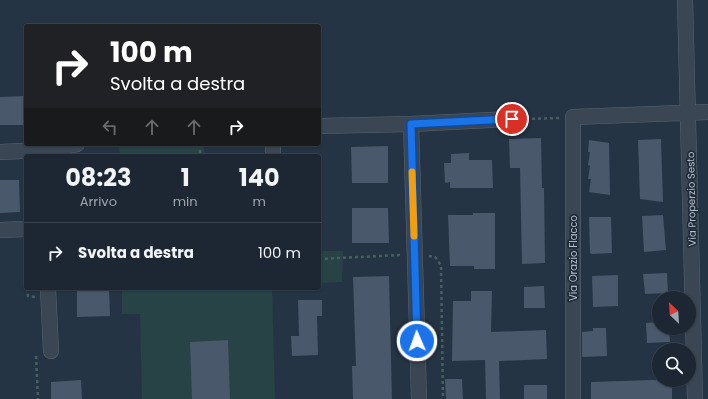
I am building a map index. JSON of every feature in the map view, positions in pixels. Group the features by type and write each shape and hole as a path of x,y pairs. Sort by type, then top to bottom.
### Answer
{"street":[{"name":"Via Properzio Sesto","path":"685,0 695,399"},
{"path":"573,117 708,112"},
{"name":"Via Orazio Flacco","path":"573,117 573,399"},
{"path":"321,126 411,124 512,119"},
{"path":"411,124 419,399"},
{"path":"0,152 43,153 69,146"},
{"path":"0,230 24,229"},
{"path":"48,290 51,351"}],"path":[{"path":"512,119 573,117"},
{"path":"321,259 415,255 435,257 441,265 443,399"}],"green space":[{"path":"119,146 204,146 204,154 120,154"},
{"path":"321,251 343,251 342,282 321,283"},
{"path":"122,290 272,290 275,399 142,399 140,314 122,314"}],"building":[{"path":"24,96 24,125 0,125 0,97"},
{"path":"541,138 542,188 544,188 545,263 522,264 520,168 510,168 509,139"},
{"path":"661,139 663,202 640,199 638,140"},
{"path":"589,140 609,143 610,195 589,192 591,179 588,179 590,166 588,165 590,152 588,152"},
{"path":"388,146 388,183 352,183 351,147"},
{"path":"469,153 469,160 492,160 493,188 450,188 450,182 445,183 444,163 451,163 451,154"},
{"path":"0,180 19,180 20,212 0,213"},
{"path":"352,208 388,208 389,243 352,243"},
{"path":"473,213 495,213 495,269 474,269 474,266 450,266 448,215 473,215"},
{"path":"663,215 666,250 644,252 642,216"},
{"path":"589,217 611,217 612,253 590,253"},
{"path":"667,273 668,291 652,291 652,294 645,294 643,274"},
{"path":"618,275 618,306 593,307 592,276"},
{"path":"389,276 392,399 353,399 352,366 356,366 353,277"},
{"path":"544,286 545,308 524,308 524,287"},
{"path":"77,290 109,290 110,316 77,317"},
{"path":"471,291 492,291 491,332 546,330 547,359 499,361 500,399 486,399 485,360 452,361 453,301 471,301"},
{"path":"298,300 322,300 322,316 317,316 318,355 292,356 291,336 299,336"},
{"path":"646,323 652,323 652,335 670,335 670,342 647,343"},
{"path":"593,328 606,328 607,356 582,357 582,332 593,331"},
{"path":"228,340 230,399 192,399 190,342"},
{"path":"445,379 462,379 463,399 446,399"},
{"path":"81,380 82,399 51,399 51,382"},
{"path":"652,380 652,387 672,387 672,399 591,399 591,382"},
{"path":"524,385 547,385 547,399 524,399"}],"slow traffic":[{"path":"412,172 414,236"}],"route":[{"path":"417,341 411,124 512,119"}]}
